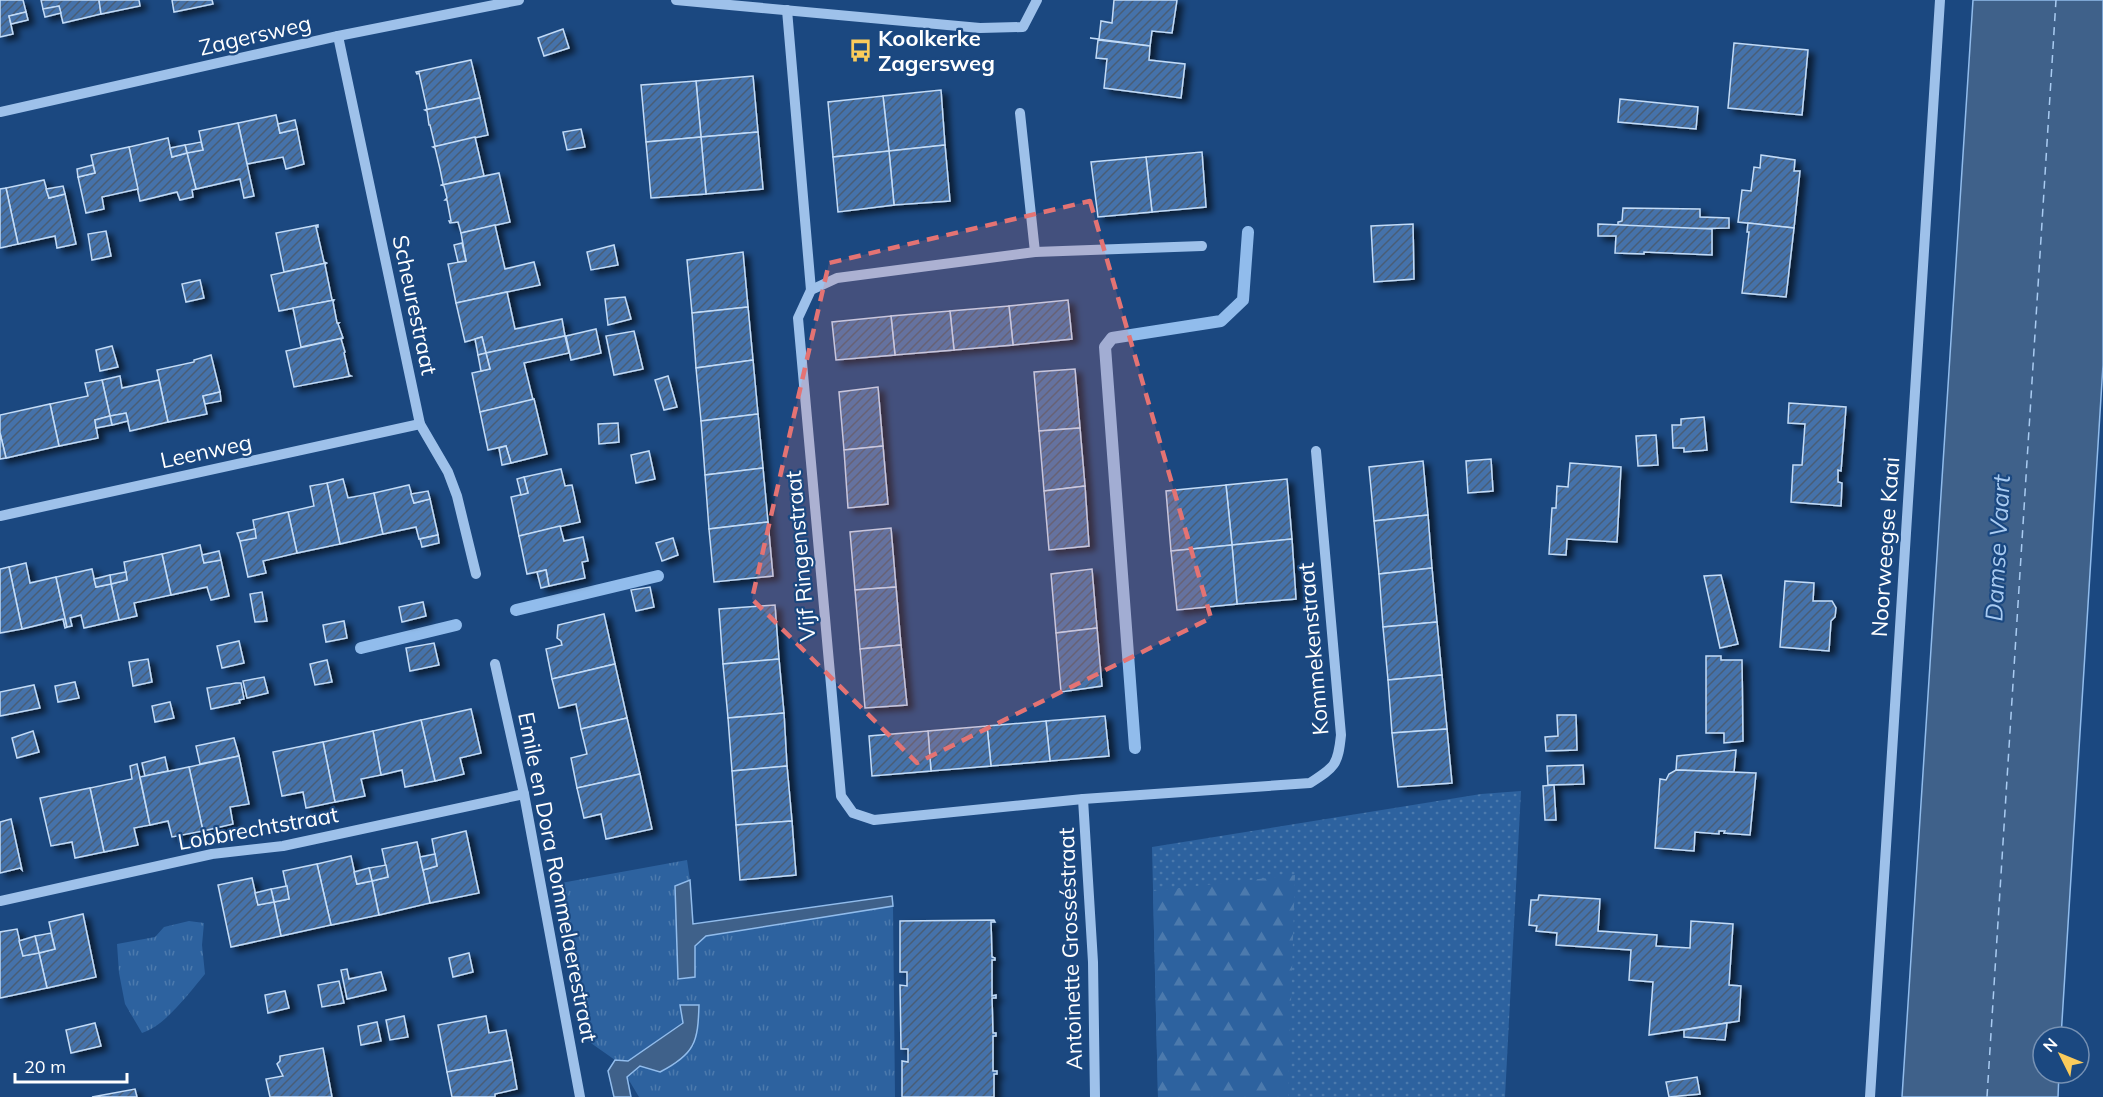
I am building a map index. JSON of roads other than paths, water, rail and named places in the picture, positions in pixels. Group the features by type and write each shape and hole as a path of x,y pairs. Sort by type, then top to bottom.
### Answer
{"street":[{"name":"Zagersweg","path":"0,112 338,36 519,0"},
{"path":"676,0 980,28 1023,27 1037,0"},
{"name":"Noorweegse Kaai","path":"1870,1097 1940,0"},
{"path":"787,10 811,290 837,278 1035,252 1202,246"},
{"name":"Scheurestraat","path":"338,36 420,424 448,472 458,496 476,574"},
{"path":"1020,113 1035,252"},
{"name":"Vijf Ringenstraat","path":"811,290 798,318 842,796 853,813 874,820 1083,799"},
{"name":"Leenweg","path":"0,516 420,424"},
{"name":"Kommekenstraat","path":"1083,799 1310,783 1329,771 1339,755 1341,735 1316,451"},
{"name":"Emile en Dora Rommelaerestraat","path":"495,664 524,794 580,1097"},
{"name":"Lobbrechtstraat","path":"0,901 212,854 283,846 524,794"},
{"name":"Antoinette Grosséstraat","path":"1083,799 1093,962 1095,1097"}],"water":[{"name":"Damse Vaart","path":"1973,0 2103,0 2103,365 2062,1025 2031,1025 2031,1085 2058,1085 2058,1097 1902,1097"},
{"path":"690,880 693,924 892,896 893,906 706,936 695,946 695,977 678,979 675,886"},
{"path":"680,1005 699,1005 695,1038 687,1053 660,1072 640,1066 627,1077 631,1097 614,1097 608,1071 615,1060 628,1061 683,1023"}],"waterway":[{"path":"1135,748 1105,347 1112,338 1221,321 1243,300 1248,232"},
{"path":"516,610 658,576"},
{"path":"361,648 456,625"}],"place":[{"name":"Koolkerke Zagersweg","path":"860,51"}]}
